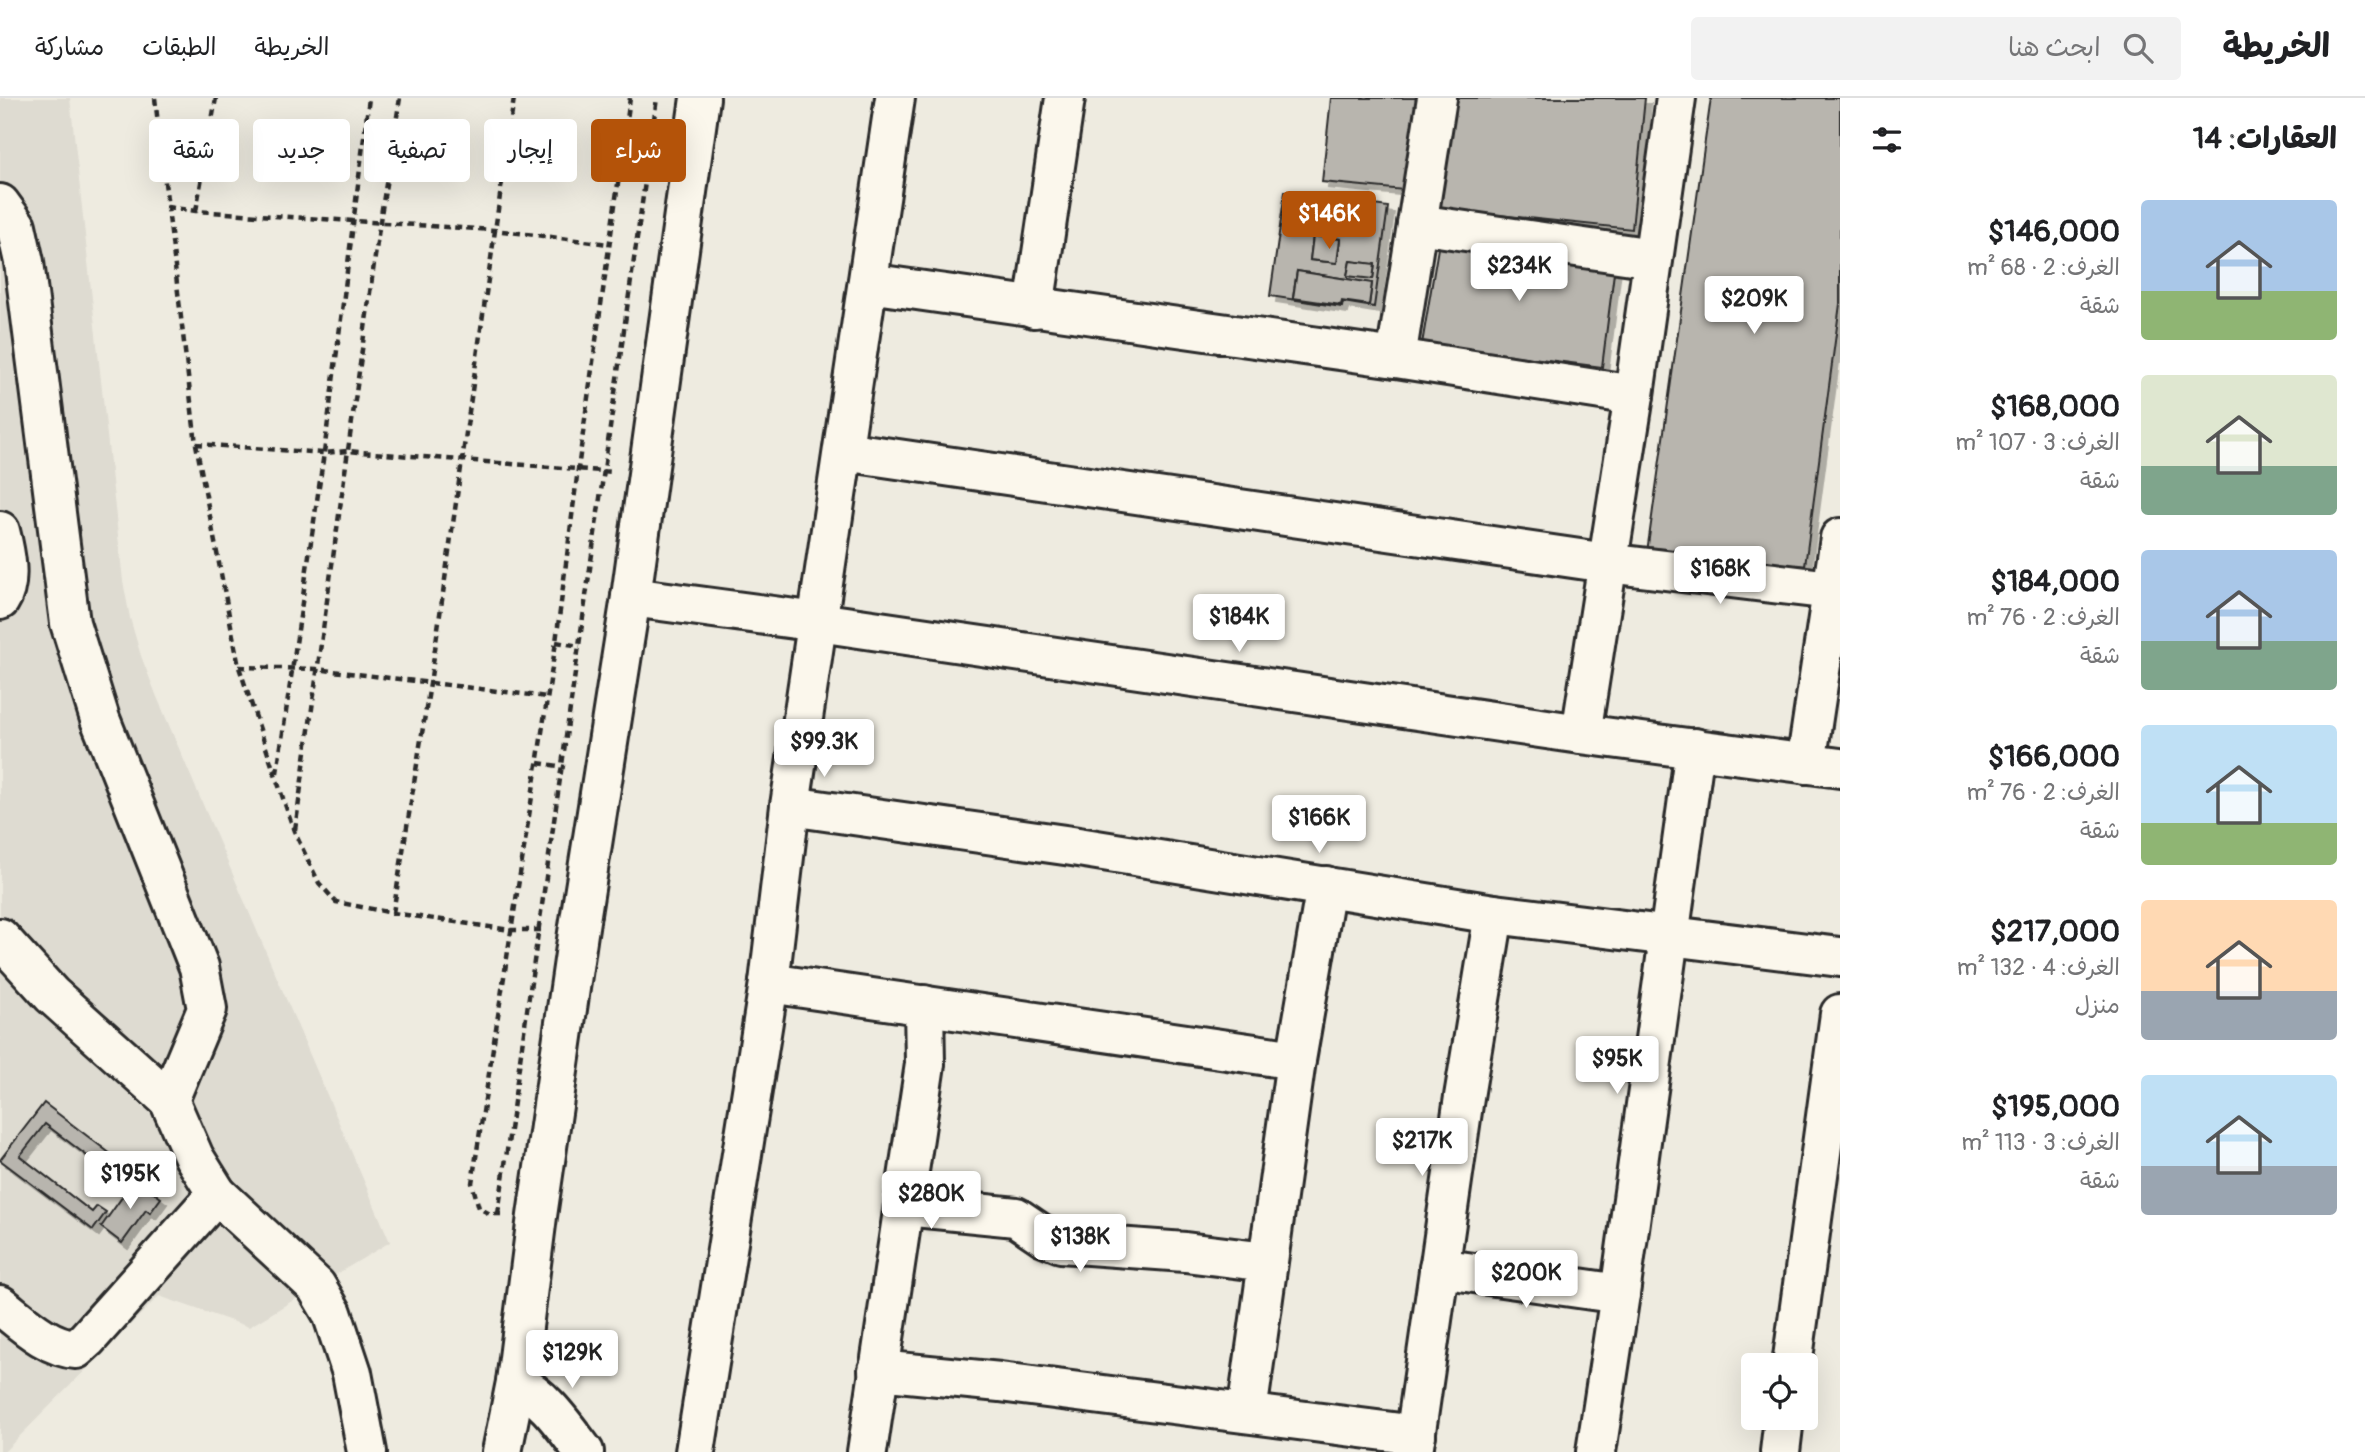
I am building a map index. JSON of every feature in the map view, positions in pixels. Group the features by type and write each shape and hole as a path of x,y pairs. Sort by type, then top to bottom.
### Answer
{"street":[{"path":"502,1452 516,1382 578,933 631,597 700,98"},
{"path":"695,1452 769,983 790,806 895,98"},
{"path":"1034,308 1065,98"},
{"path":"1396,358 1437,98"},
{"path":"1581,734 1634,395 1676,98"},
{"path":"0,204 16,226 24,262 70,623 100,719 199,967 207,1009 169,1100"},
{"path":"1417,224 1653,258"},
{"path":"868,283 1396,358 1634,395"},
{"path":"843,451 1607,563 1836,591"},
{"path":"0,531 5,548 6,571 5,593 0,600"},
{"path":"631,597 1581,734 1823,766 1840,538"},
{"path":"1596,1452 1695,748"},
{"path":"790,806 1072,846 1494,914 1840,957"},
{"path":"1247,1413 1296,1060 1326,886"},
{"path":"878,1370 1000,1382 1247,1413 1415,1443 1439,1268 1494,914"},
{"path":"0,938 52,995 169,1100 194,1157 217,1194 316,1286 332,1313 352,1373 367,1452"},
{"path":"769,983 1296,1060"},
{"path":"867,1452 925,1065 924,1005"},
{"path":"1794,1353 1840,1014"},
{"path":"0,1305 41,1336 65,1348 76,1349 217,1194"},
{"path":"905,1206 1016,1217 1044,1236 1061,1243 1185,1252 1267,1262"},
{"path":"1439,1268 1620,1294"},
{"path":"516,1382 531,1390 546,1405 584,1452"},
{"path":"1780,1452 1783,1430"}],"path":[{"path":"155,98 196,444 239,667 295,831 319,883 337,902 511,930"},
{"path":"196,211 216,98"},
{"path":"276,778 324,453 369,98"},
{"path":"295,831 380,221 400,98"},
{"path":"393,913 430,684 514,98"},
{"path":"537,1216 490,1214 479,1208 472,1182 547,697 630,98"},
{"path":"498,1214 657,98"},
{"path":"167,206 196,211 494,230 609,244"},
{"path":"196,444 578,469"},
{"path":"239,667 317,669 547,697"}],"shaded area":[{"path":"0,98 70,98 123,581 130,618 157,697 390,1242 249,1327 159,1296 4,1452 0,1452"}],"building":[{"path":"1331,98 1424,98 1414,191 1322,182"},
{"path":"1445,98 1645,98 1632,229 1433,208"},
{"path":"1711,98 1840,98 1840,304 1805,566 1647,552"},
{"path":"1285,192 1388,207 1374,307 1343,302 1342,307 1270,296","holes":["1331,205 1357,208 1355,232 1328,230","1313,236 1340,239 1337,263 1310,260","1350,261 1375,264 1373,279 1347,276","1297,271 1372,283 1369,305 1342,301 1341,305 1293,298"]},
{"path":"1331,205 1357,208 1355,232 1328,230"},
{"path":"1313,236 1340,239 1337,263 1310,260"},
{"path":"1440,236 1615,265 1602,367 1422,344"},
{"path":"1350,261 1375,264 1373,279 1347,276"},
{"path":"1297,271 1372,283 1369,305 1342,301 1341,305 1293,298"},
{"path":"44,1103 137,1174 128,1187 45,1124 20,1156 92,1212 97,1206 106,1212 93,1230 0,1160"},
{"path":"135,1179 161,1198 150,1213 146,1210 122,1243 101,1227"}]}
